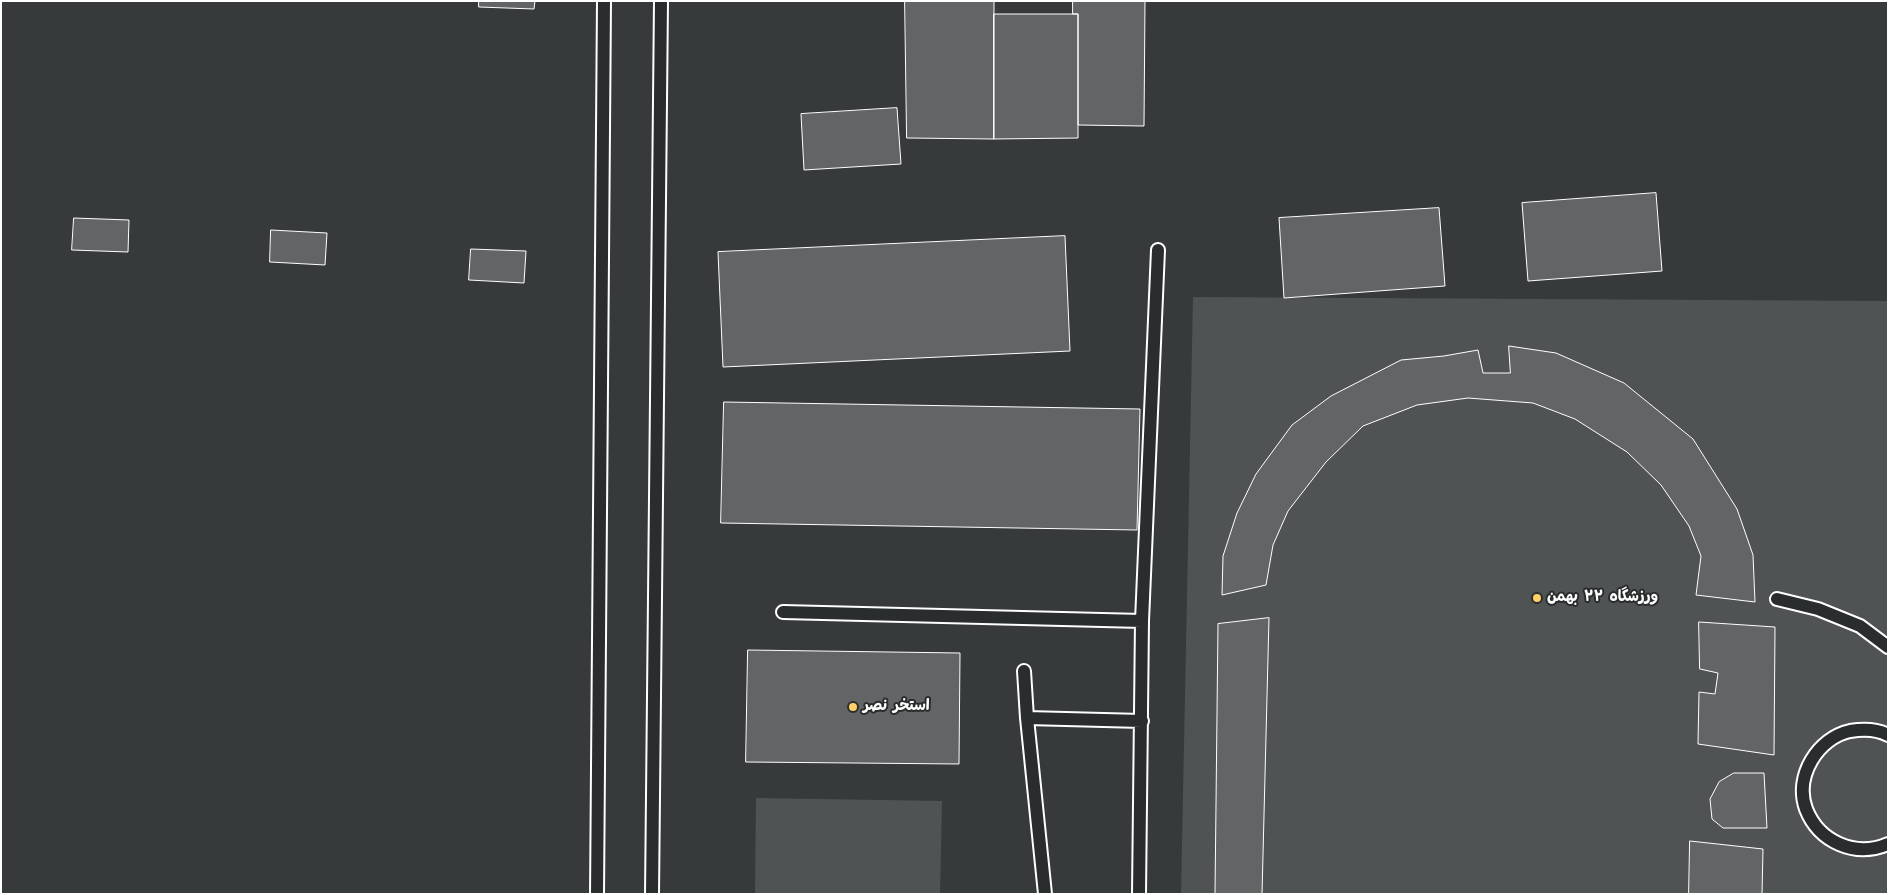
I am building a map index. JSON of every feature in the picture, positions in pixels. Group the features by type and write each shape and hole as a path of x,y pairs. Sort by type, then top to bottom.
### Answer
{"lane":[{"path":"597,894 604,1"},
{"path":"652,894 661,1"},
{"path":"1139,894 1142,620 1158,250"},
{"path":"1778,600 1818,609 1860,626 1888,647"},
{"path":"783,612 1142,620"},
{"path":"1024,671 1045,894"},
{"path":"1027,718 1142,721"},
{"path":"1888,735 1862,729 1840,734 1822,746 1808,764 1803,786 1805,808 1816,827 1833,842 1854,849 1876,849 1888,844"}],"shaded area":[{"name":"ورزشگاه ۲۲ بهمن","path":"1193,297 1888,301 1888,894 1181,894"},
{"path":"756,798 942,801 940,894 755,894"}],"building":[{"path":"479,1 535,1 534,9 479,7"},
{"path":"905,1 994,1 994,139 907,138"},
{"path":"1073,1 1145,1 1144,126 1078,125 1078,14 1073,14"},
{"path":"994,14 1078,14 1078,138 994,139"},
{"path":"897,108 901,164 804,170 801,114"},
{"path":"1656,193 1662,271 1528,281 1522,203"},
{"path":"1439,208 1445,286 1284,298 1279,218"},
{"path":"74,218 129,220 128,252 72,250"},
{"path":"271,230 327,233 325,265 270,262"},
{"path":"1065,236 1070,351 723,367 718,252"},
{"path":"471,249 526,251 524,283 469,280"},
{"path":"1509,346 1556,353 1624,383 1693,439 1737,509 1753,555 1755,602 1696,595 1701,556 1689,526 1661,485 1627,452 1575,419 1533,403 1468,398 1417,405 1363,426 1326,462 1288,511 1273,545 1266,585 1222,595 1223,556 1237,513 1256,474 1292,425 1331,396 1401,360 1444,356 1478,350 1483,373 1510,373"},
{"path":"724,402 1140,409 1137,530 721,523"},
{"path":"1269,618 1262,894 1215,894 1218,624"},
{"path":"1699,622 1775,627 1774,755 1698,744 1699,692 1715,694 1718,673 1700,669"},
{"name":"استخر نصر","path":"748,650 960,653 959,764 746,762"},
{"path":"1734,773 1764,773 1767,828 1723,828 1712,819 1710,799 1719,782"},
{"path":"1690,841 1763,849 1762,894 1689,894"}],"place":[{"name":"ورزشگاه ۲۲ بهمن","path":"1537,598"},
{"name":"استخر نصر","path":"853,707"}]}
